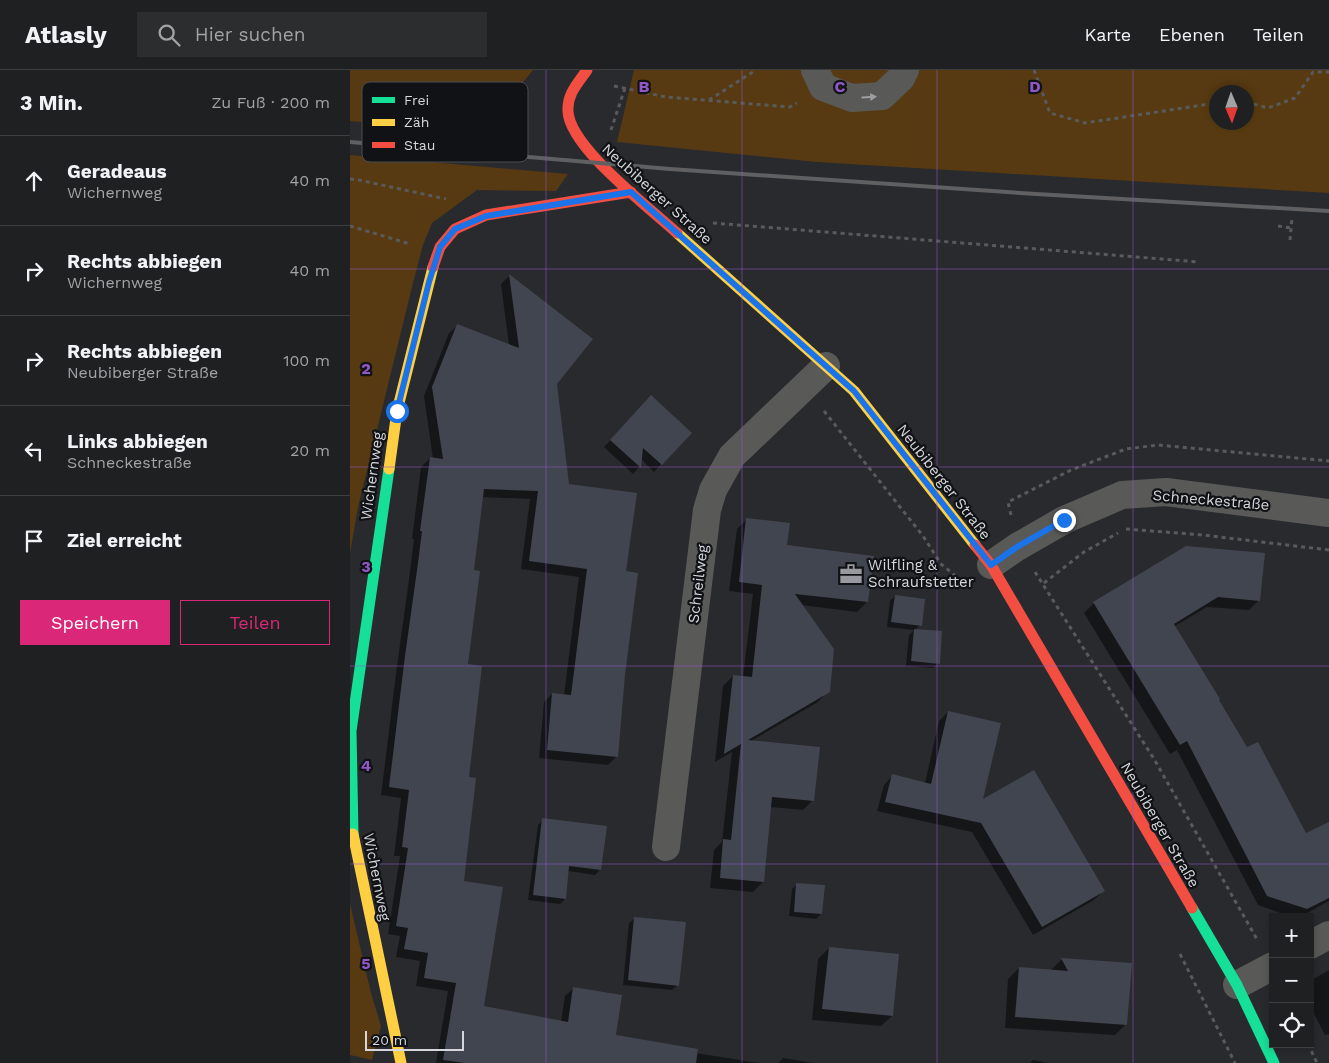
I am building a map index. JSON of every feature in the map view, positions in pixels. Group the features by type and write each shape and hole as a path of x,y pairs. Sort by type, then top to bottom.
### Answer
{"street":[{"name":"Neubiberger Straße","path":"587,70 574,89 566,112 576,136 587,150 599,164 854,391 991,565 1236,985 1274,1063"},
{"path":"819,78 852,98 882,96 901,78 905,70"},
{"name":"Wichernweg","path":"401,1063 352,829 351,731 397,411 429,282 440,247 455,229 486,216 631,192"},
{"name":"Schreilweg","path":"666,847 707,510 713,490 732,456 826,366"},
{"name":"Schneckestraße","path":"991,565 1017,547 1064,520 1122,495 1166,492 1329,513"},
{"path":"1314,943 1329,935"},
{"path":"1236,985 1269,968"}],"path":[{"path":"708,101 756,70"},
{"path":"1034,70 1050,113 1085,123 1209,104"},
{"path":"1254,104 1268,108 1295,98 1313,72 1329,72"},
{"path":"574,89 600,83 666,97 790,107 819,78"},
{"path":"587,150 607,143 625,88"},
{"path":"350,179 446,199 486,216"},
{"path":"1290,240 1292,217"},
{"path":"684,239 707,223 1199,262"},
{"path":"350,226 422,248 440,247"},
{"path":"1278,226 1291,228"},
{"path":"826,366 824,412 923,536 941,564 966,584"},
{"path":"1044,583 1084,552 1126,529 1329,550"},
{"path":"1178,950 1235,1063"},
{"path":"1310,1048 1317,1063"}],"shaded area":[{"path":"350,70 533,70 523,82 362,82 362,122 350,121"},
{"path":"634,70 1329,70 1329,193 817,162 617,142"},
{"path":"350,155 362,156 362,162 430,162 568,174 556,191 477,190 432,223 423,245 413,283 358,507 350,553"},
{"path":"350,904 371,993 381,1026 372,1060 350,1055"}],"building":[{"path":"509,274 593,339 557,384 569,484 637,493 626,571 638,573 625,675 618,757 547,750 552,693 571,695 587,569 529,561 538,491 484,489 474,570 480,571 468,664 482,666 469,777 476,778 464,881 503,887 484,1006 568,1022 573,987 622,995 616,1035 698,1049 696,1063 465,1063 443,1060 456,983 424,978 428,953 404,949 408,928 396,926 408,848 402,847 409,790 389,787 430,457 443,459 432,387 457,324 519,348"},
{"path":"651,395 692,433 662,465 643,448 641,468 610,440"},
{"path":"746,518 790,523 787,545 874,556 868,602 795,594 834,649 830,692 748,740 820,747 814,801 772,797 764,882 720,878 723,839 731,840 741,744 724,754 733,675 752,677 762,585 739,582"},
{"path":"1186,546 1265,553 1260,601 1218,597 1174,624 1247,747 1258,742 1306,833 1329,822 1329,898 1307,909 1267,896 1187,741 1180,745 1093,602"},
{"path":"895,595 925,599 922,626 891,622"},
{"path":"914,629 942,631 940,664 911,661"},
{"path":"948,711 1001,723 983,799 1034,770 1105,891 1042,927 981,823 885,802 892,774 931,784"},
{"path":"542,818 607,826 601,870 569,866 566,899 533,895"},
{"path":"796,883 825,885 822,914 794,912"},
{"path":"634,917 686,922 679,986 628,980"},
{"path":"829,947 899,954 893,1016 822,1009"},
{"path":"1061,958 1132,963 1127,1025 1015,1017 1019,967 1068,971"}],"railway":[{"path":"350,142 362,143"},
{"path":"528,157 670,169 1036,194 1329,211"}],"traffic: fast":[{"path":"353,834 351,731 389,469"},
{"path":"1192,908 1237,985 1274,1063"}],"traffic: slow":[{"path":"677,233 854,391 975,545"},
{"path":"389,469 397,411 433,267"},
{"path":"353,834 401,1063"}],"traffic: jam":[{"path":"587,70 569,99 568,111 572,126 596,159 677,233"},
{"path":"433,267 440,247 455,229 486,215 631,192"},
{"path":"975,545 991,565 1192,908"}],"place":[{"name":"Wilfling & Schraufstetter","path":"851,574"}],"route":[{"path":"397,411 429,282 440,247 455,229 486,216 567,201 631,192 854,391 991,565 1017,547 1064,520"}]}
